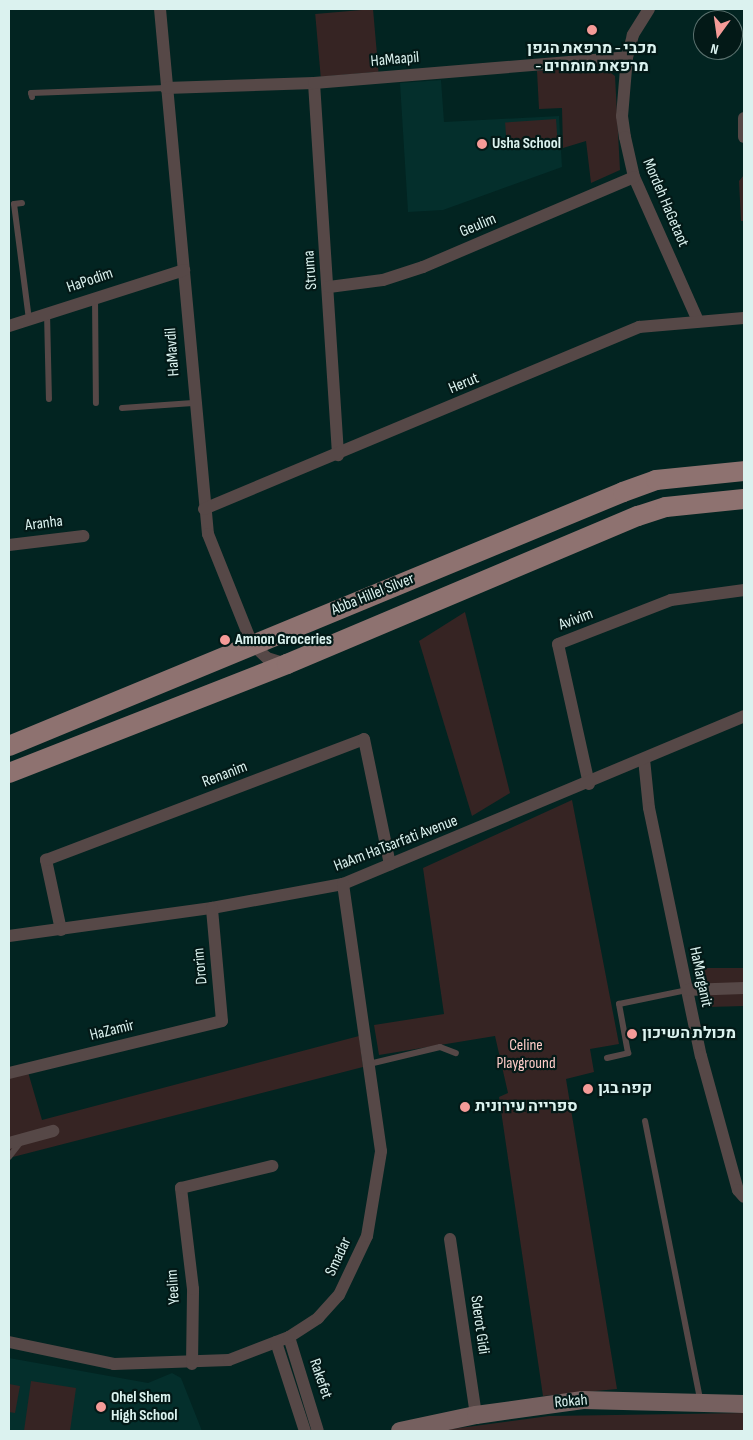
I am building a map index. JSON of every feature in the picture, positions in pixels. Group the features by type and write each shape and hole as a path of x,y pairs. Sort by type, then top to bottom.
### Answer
{"main road":[{"name":"Abba Hillel Silver","path":"9,746 622,492 656,480 744,471"},
{"name":"Abba Hillel Silver","path":"9,773 287,664 638,516 666,507 744,499"}],"street":[{"name":"HaMavdil","path":"160,9 184,270 193,403 208,534 252,644 267,658 287,664"},
{"name":"Mordeh HaGetaot","path":"649,9 633,35 627,57 622,116 634,177 698,321"},
{"name":"HaMaapil","path":"166,88 314,83 627,57"},
{"name":"Struma","path":"314,83 329,287 338,456"},
{"path":"744,118 744,137"},
{"name":"Geulim","path":"329,287 383,280 423,267 634,177"},
{"name":"HaPodim","path":"9,326 95,296 184,270"},
{"name":"Herut","path":"204,510 338,456 639,327 744,318"},
{"name":"Aranha","path":"9,545 83,536"},
{"name":"Avivim","path":"589,784 558,644 671,600 744,590"},
{"name":"HaAm HaTsarfati Avenue","path":"9,936 212,908 343,884 589,784 744,716"},
{"name":"Renanim","path":"61,930 46,860 364,739 390,864"},
{"name":"HaMarganit","path":"644,759 648,808 686,990 741,1193"},
{"name":"Smadar","path":"9,1342 114,1364 192,1364 229,1360 288,1337 318,1318 340,1294 367,1236 382,1151 343,884"},
{"name":"Drorim","path":"212,908 222,1021"},
{"path":"686,990 744,988"},
{"name":"HaZamir","path":"9,1073 222,1021"},
{"path":"9,1143 53,1131"},
{"name":"Yeelim","path":"192,1364 193,1289 181,1209 181,1188 197,1182 272,1166"},
{"name":"Sderot Gidi","path":"450,1239 476,1415"},
{"name":"Rakefet","path":"288,1337 318,1431"},
{"name":"Rakefet","path":"276,1342 306,1431"},
{"name":"Rokah","path":"400,1431 476,1415 583,1400 700,1399 744,1404"}],"lane":[{"path":"32,97 34,93 166,88"},
{"path":"22,203 14,204 29,319"},
{"path":"95,296 96,403"},
{"path":"47,313 49,399"},
{"path":"122,408 193,403"},
{"path":"607,1058 628,1053 619,1004 686,990"},
{"path":"369,1064 440,1047 456,1053"},
{"path":"645,1121 700,1399"},
{"path":"9,1157 23,1139"}],"shaded area":[{"name":"Usha School","path":"441,80 444,122 559,116 562,167 443,210 408,212 400,83"},
{"name":"Ohel Shem High School","path":"9,1358 148,1383 172,1373 181,1378 202,1431 9,1431"}],"green space":[{"path":"373,9 378,72 321,77 315,14"},
{"path":"601,66 615,76 620,170 591,183 586,141 563,148 562,108 539,109 537,71"},
{"path":"556,119 558,146 507,149 505,123"},
{"path":"744,175 744,221 741,221 739,181"},
{"path":"465,612 510,793 472,816 419,641"},
{"name":"Celine Playground","path":"572,800 619,1044 590,1049 594,1072 566,1079 617,1389 543,1396 499,1097 508,1093 495,1036 379,1055 374,1025 444,1014 423,868"},
{"path":"700,968 744,968 744,1006 709,1007"},
{"path":"359,1036 363,1067 9,1158 9,1077 28,1072 42,1120"},
{"path":"31,1381 76,1388 70,1431 24,1431"},
{"path":"9,1384 20,1386 15,1413 9,1412"},
{"path":"744,1413 744,1431 437,1431 549,1416"}],"place":[{"name":"מכבי - מרפאת הגפן - מרפאת מומחים","path":"592,30"},
{"name":"Usha School","path":"482,144"},
{"name":"Amnon Groceries","path":"225,640"},
{"name":"מכולת השיכון","path":"632,1034"},
{"name":"קפה בגן","path":"588,1089"},
{"name":"ספרייה עירונית","path":"465,1107"},
{"name":"Ohel Shem High School","path":"101,1407"}]}
